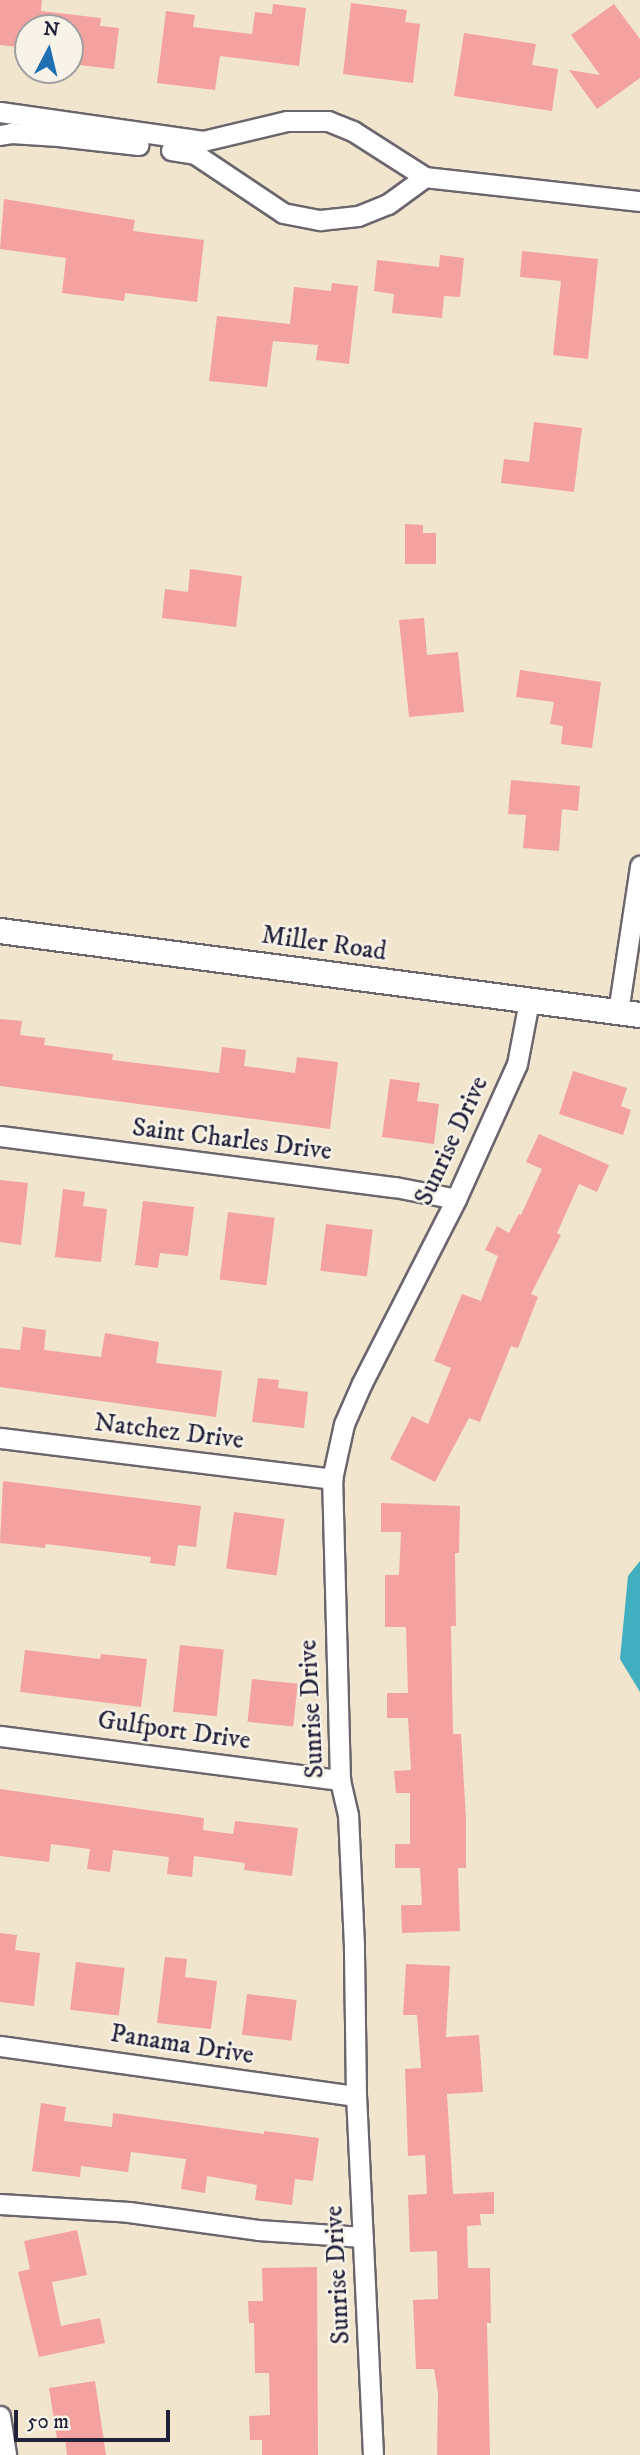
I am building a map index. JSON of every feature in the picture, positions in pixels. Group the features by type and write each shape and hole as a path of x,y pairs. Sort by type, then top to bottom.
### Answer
{"main road":[{"name":"Miller Road","path":"0,931 629,1013"}],"street":[{"path":"0,112 195,154 284,213 320,220 358,216 388,204 425,177"},
{"path":"0,135 92,133 203,141 287,121 328,121 353,131 425,177 640,201"},
{"path":"629,1013 640,866"},
{"name":"Sunrise Drive","path":"373,2455 356,2096 355,1970 350,1854 346,1806 340,1780 332,1479 341,1436 362,1383 456,1199 517,1064 529,1001"},
{"name":"Saint Charles Drive","path":"0,1136 396,1187 456,1199"},
{"name":"Natchez Drive","path":"0,1438 332,1479"},
{"name":"Gulfport Drive","path":"0,1736 340,1780"},
{"name":"Panama Drive","path":"0,2046 356,2096"},
{"path":"0,2204 129,2212 258,2230 363,2237"},
{"path":"0,2416 6,2455"}],"water":[{"path":"640,1561 640,1692 620,1659 628,1576"}],"building":[{"path":"0,0 42,0 41,11 67,14 14,14 14,46 0,45"},
{"path":"351,3 407,10 405,22 420,24 413,83 343,74"},
{"path":"273,4 306,8 299,66 220,56 215,90 157,83 166,11 195,15 193,27 252,34 255,12 272,14"},
{"path":"614,4 640,39 640,78 597,109 569,70 600,75 571,35"},
{"path":"84,16 101,18 100,26 119,28 114,69 84,66"},
{"path":"464,33 536,44 532,65 558,69 552,111 454,96"},
{"path":"4,199 135,220 133,231 204,240 197,302 125,293 124,301 62,293 66,258 0,249"},
{"path":"522,251 598,259 588,359 553,355 561,281 520,277"},
{"path":"440,255 464,258 460,297 444,296 442,318 392,313 394,294 374,291 377,260 439,267"},
{"path":"332,283 358,286 349,364 316,360 318,345 273,341 267,387 209,381 217,316 290,324 294,287 331,291"},
{"path":"534,422 582,428 574,492 501,483 504,459 529,462"},
{"path":"405,524 423,525 423,533 436,533 436,564 405,564"},
{"path":"190,569 242,576 236,627 162,618 165,589 188,592"},
{"path":"424,618 427,655 458,652 464,712 409,717 399,620"},
{"path":"520,670 601,682 592,748 561,744 563,726 550,724 554,702 516,697"},
{"path":"511,780 580,786 578,811 562,809 559,851 523,848 526,815 508,814"},
{"path":"0,1019 22,1021 20,1035 45,1038 44,1045 113,1054 112,1060 219,1073 222,1047 246,1050 244,1066 295,1073 297,1057 338,1062 330,1129 0,1086"},
{"path":"573,1071 627,1088 621,1106 631,1110 623,1135 559,1114"},
{"path":"390,1079 420,1083 417,1101 439,1104 434,1144 382,1137"},
{"path":"539,1134 609,1165 597,1192 579,1184 557,1233 561,1235 531,1294 538,1297 518,1348 511,1346 480,1422 469,1418 435,1482 390,1459 412,1416 428,1424 451,1368 434,1361 462,1294 481,1301 498,1256 485,1250 497,1226 509,1233 519,1214 521,1215 542,1169 526,1162"},
{"path":"0,1180 28,1183 21,1245 0,1242"},
{"path":"63,1189 85,1192 83,1206 107,1209 101,1262 55,1257"},
{"path":"143,1201 194,1207 188,1256 160,1253 158,1268 135,1265"},
{"path":"228,1212 275,1218 266,1285 220,1279"},
{"path":"326,1224 373,1230 367,1276 320,1271"},
{"path":"23,1327 46,1330 44,1350 101,1357 105,1333 159,1342 156,1363 222,1371 216,1417 0,1387 0,1348 20,1350"},
{"path":"258,1378 279,1380 278,1388 308,1392 304,1428 252,1422"},
{"path":"3,1481 201,1506 196,1547 178,1545 175,1566 150,1563 151,1557 46,1544 45,1548 0,1543"},
{"path":"381,1503 460,1506 459,1553 455,1553 456,1626 451,1626 453,1734 461,1734 466,1818 466,1868 458,1868 460,1931 402,1933 401,1905 422,1905 420,1868 395,1868 395,1844 410,1844 410,1793 396,1793 394,1771 411,1770 408,1718 387,1718 387,1693 408,1693 406,1627 385,1627 385,1575 399,1575 401,1532 381,1532"},
{"path":"234,1512 285,1519 277,1576 226,1568"},
{"path":"180,1645 224,1650 217,1716 173,1712"},
{"path":"25,1650 100,1659 101,1654 147,1659 141,1707 20,1692"},
{"path":"252,1679 298,1684 293,1727 248,1722"},
{"path":"0,1789 204,1818 203,1830 233,1834 235,1821 298,1828 292,1876 244,1870 245,1863 194,1856 192,1877 167,1874 169,1857 113,1850 110,1872 87,1869 90,1849 51,1844 49,1862 0,1856"},
{"path":"0,1933 17,1935 15,1950 40,1953 34,2006 0,2002"},
{"path":"165,1957 187,1959 185,1977 217,1981 211,2029 157,2023"},
{"path":"76,1962 125,1968 119,2016 70,2010"},
{"path":"406,1964 450,1966 446,2037 479,2035 483,2092 447,2094 453,2194 494,2192 494,2214 480,2214 481,2225 467,2226 468,2268 490,2268 491,2323 487,2323 490,2455 437,2455 438,2393 434,2369 416,2369 413,2300 438,2299 437,2251 410,2252 408,2195 427,2194 425,2155 408,2156 405,2069 421,2068 417,2015 403,2015"},
{"path":"247,1994 297,2000 292,2041 242,2035"},
{"path":"41,2103 66,2107 64,2121 112,2127 113,2113 264,2134 264,2131 319,2138 313,2181 295,2179 292,2205 255,2200 257,2185 207,2176 205,2193 181,2189 186,2159 131,2152 128,2172 81,2166 80,2177 32,2171"},
{"path":"77,2230 87,2275 52,2282 61,2326 100,2318 105,2343 39,2357 18,2272 30,2269 24,2241"},
{"path":"317,2267 318,2455 262,2455 262,2440 250,2440 249,2416 270,2415 269,2373 255,2373 254,2323 249,2323 248,2301 263,2301 262,2268"},
{"path":"95,2381 106,2455 67,2455 65,2438 57,2439 49,2388"}]}
